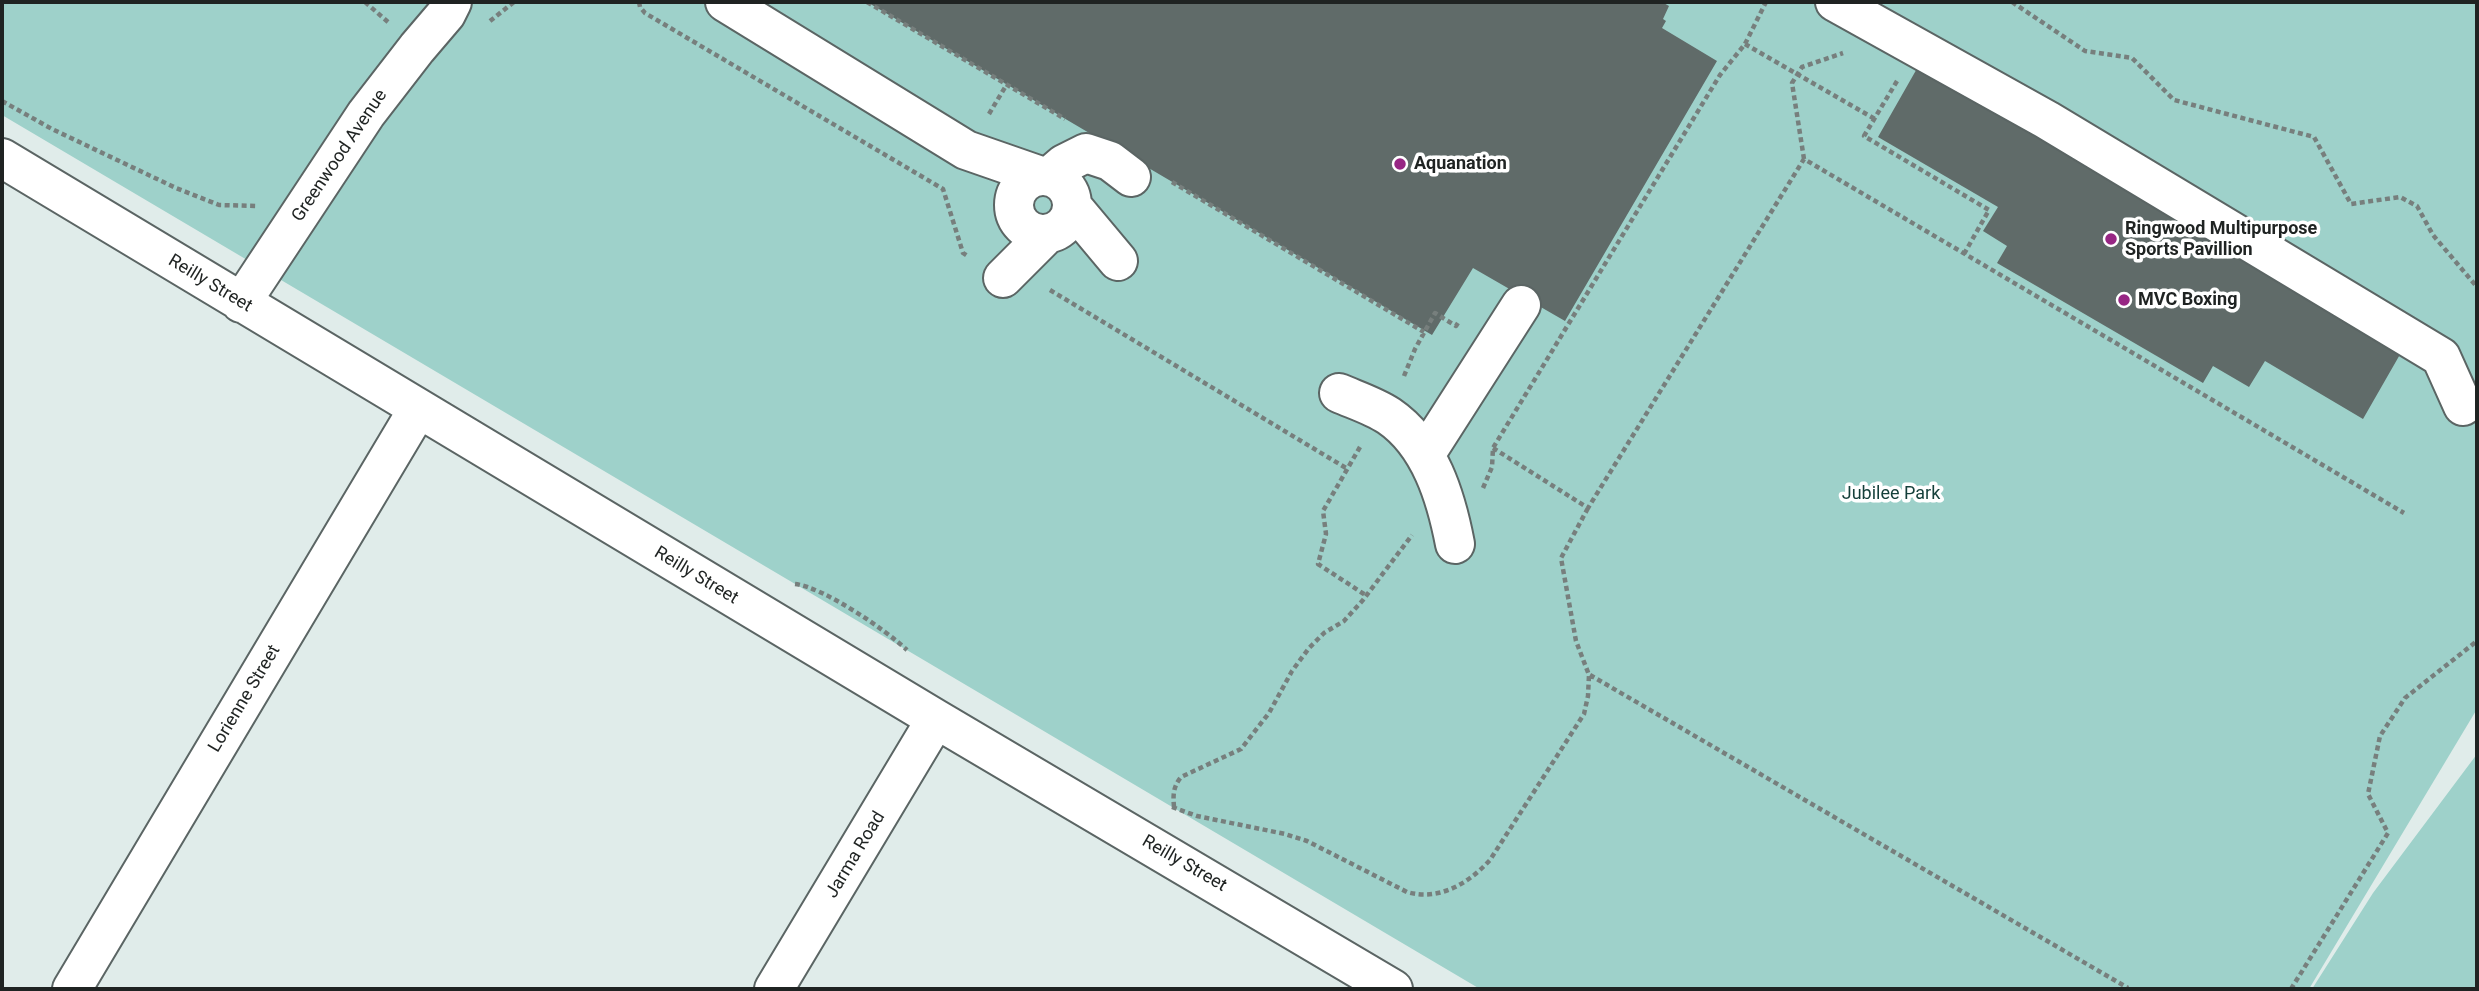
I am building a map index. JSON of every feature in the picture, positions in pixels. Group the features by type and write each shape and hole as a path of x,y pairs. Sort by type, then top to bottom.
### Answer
{"street":[{"path":"726,2 966,150 1045,207 1003,278"},
{"path":"1835,2 2047,120 2441,357 2463,406"},
{"name":"Greenwood Avenue","path":"241,303 366,114 416,48 462,10"},
{"name":"Reilly Street","path":"2,158 936,719 1392,989"},
{"path":"1425,455 1521,305"},
{"path":"1339,393 1387,415 1407,431 1425,455 1448,507 1455,544"},
{"name":"Lorienne Street","path":"72,989 418,409"},
{"name":"Jarma Road","path":"774,989 936,719"}],"path":[{"path":"462,10 514,2"},
{"path":"639,2 645,13 943,190 963,253 1032,296 1040,284 1346,468"},
{"path":"1766,2 1745,44 1720,75 1493,448 1492,467 1483,488 1422,524 1402,546 1367,596 1343,621 1324,633 1308,648 1269,713 1241,749 1181,777 1175,784 1172,807 1197,816 1307,841 1407,892 1423,896 1455,888 1482,870 1584,714 1589,675 1576,640 1561,558 1588,508 1804,159 1792,83 1802,67 1848,51"},
{"path":"2012,2 2085,51 2132,58 2174,100 2314,137 2351,204 2400,197 2417,206 2433,235 2477,287"},
{"path":"1745,44 1875,119"},
{"path":"1899,77 1864,136 1989,210 1964,254"},
{"path":"2,101 52,130 219,205 263,206"},
{"path":"1804,159 2404,513"},
{"path":"1493,448 1588,508"},
{"path":"791,584 803,585 820,592 882,629 916,660"},
{"path":"2291,989 2388,832 2368,794 2380,736 2405,698 2477,641"},
{"path":"1589,675 2128,989"}],"green space":[{"name":"Jubilee Park","path":"2,2 2477,2 2477,709 2309,989 1480,989 2,115"},
{"path":"2477,754 2477,989 2312,989 2373,893"}],"building":[{"name":"Aquanation","path":"867,2 1662,2 1669,6 1662,28 1717,61 1565,321 1473,268 1432,335"},
{"name":"Ringwood Multipurpose Sports Pavillion","path":"1923,58 2406,344 2363,419 2265,361 2249,387 2213,366 2203,383 1997,263 2007,246 1983,231 1998,207 1878,137"}],"place":[{"name":"Aquanation","path":"1400,164"},
{"name":"Ringwood Multipurpose Sports Pavillion","path":"2111,239"},
{"name":"MVC Boxing","path":"2124,300"}]}
